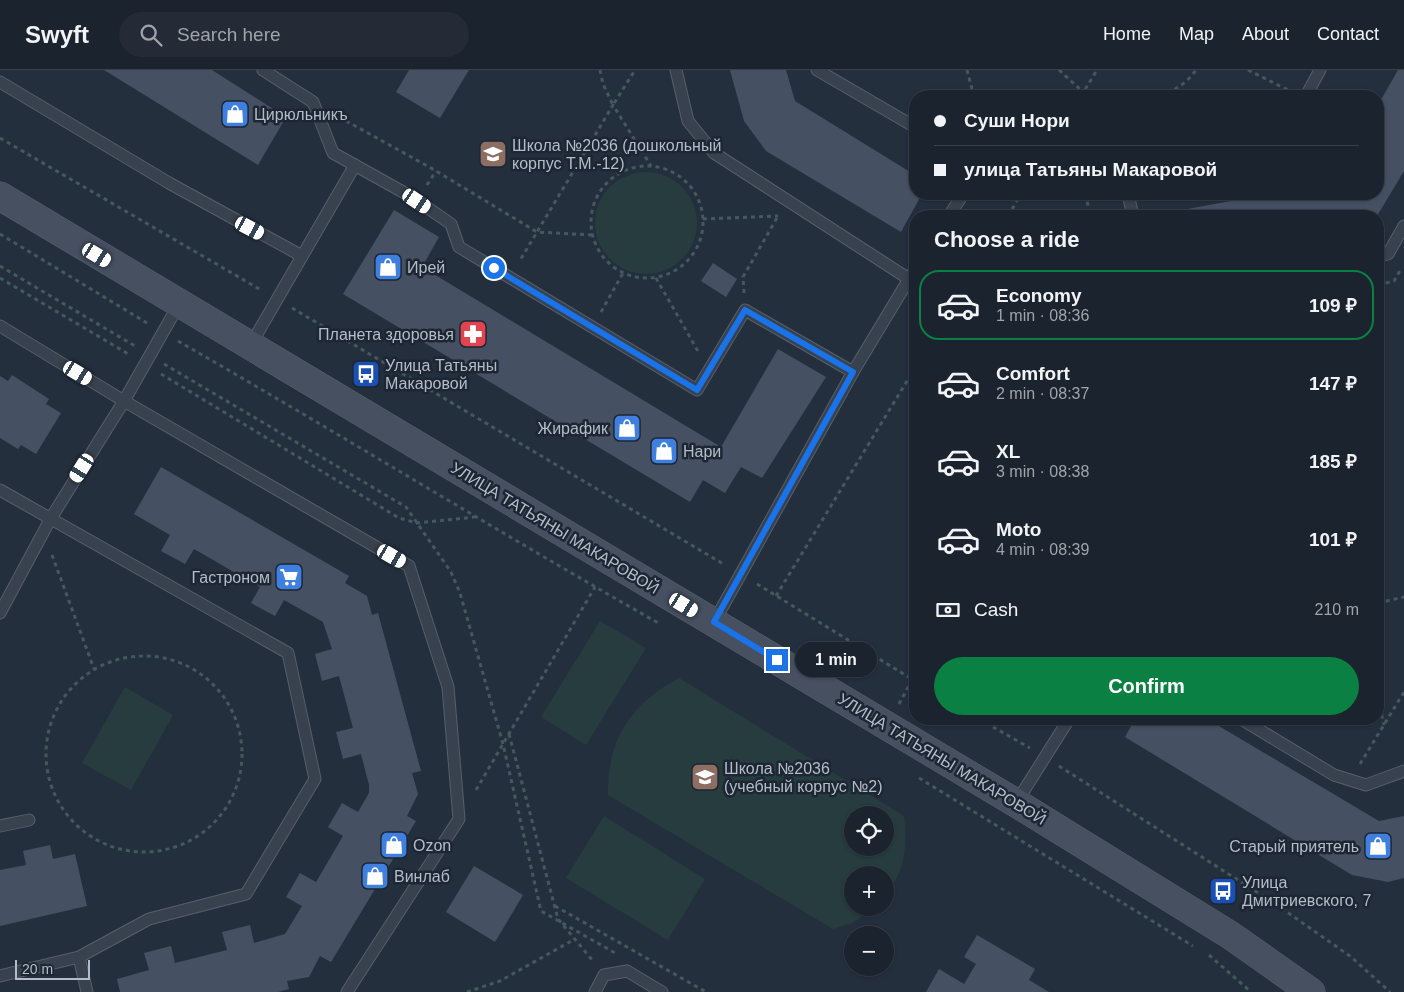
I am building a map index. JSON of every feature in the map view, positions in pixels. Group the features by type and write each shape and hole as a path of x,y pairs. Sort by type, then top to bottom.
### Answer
{"street":[{"name":"УЛИЦА ТАТЬЯНЫ МАКАРОВОЙ","path":"0,196 1016,803 1230,935 1311,992"}],"lane":[{"path":"263,70 314,104 333,153 412,197 451,224 459,247 697,390 745,310 853,372"},
{"path":"676,70 688,121 714,153 788,201 909,272"},
{"path":"816,70 909,124"},
{"path":"1309,90 1320,70"},
{"path":"0,82 169,183 302,256"},
{"path":"250,346 355,165"},
{"path":"1384,255 1388,254 1404,226"},
{"path":"714,622 853,372 909,279"},
{"path":"0,613 50,518 124,401 178,304"},
{"path":"0,326 124,401 409,566 448,687 459,819 347,992"},
{"path":"0,490 288,653 315,779 246,894 150,919 79,957 0,976"},
{"path":"1016,803 1064,725"},
{"path":"1251,725 1334,775 1366,785 1404,771"},
{"path":"0,826 29,820"},
{"path":"79,957 87,992"},
{"path":"594,992 604,975 628,971 662,992"}],"path":[{"path":"600,70 603,84 613,105 651,166"},
{"path":"510,277 635,70"},
{"path":"967,70 973,90"},
{"path":"1059,70 1082,90"},
{"path":"1085,90 1097,70"},
{"path":"1176,90 1196,70"},
{"path":"1248,70 1288,90"},
{"path":"314,104 432,168 537,232 592,235"},
{"path":"0,138 277,299 740,574 909,677"},
{"path":"651,166 667,170 692,189 699,203 703,219 701,235 696,250 685,263 672,272 656,278 639,278 623,273 609,264 598,251 592,235 590,217 595,200 604,186 618,174 634,168 651,166"},
{"path":"745,310 743,277 788,201"},
{"path":"703,219 778,216"},
{"path":"0,234 476,517 661,624"},
{"path":"1384,284 1394,281 1404,264"},
{"path":"0,266 399,518 417,523 476,517"},
{"path":"592,327 623,273"},
{"path":"0,278 406,507 451,572 460,593 504,744 541,910 625,958"},
{"path":"656,278 709,370"},
{"path":"776,596 909,378"},
{"path":"43,532 94,669"},
{"path":"459,819 595,587"},
{"path":"1384,602 1404,597"},
{"path":"151,655 180,662 206,676 226,698 239,724 243,754 239,783 226,809 206,831 181,846 152,853 123,851 96,840 72,822 56,798 46,770 46,740 55,712 71,687 94,669 122,658 151,655"},
{"path":"1350,780 1404,692"},
{"path":"989,725 1045,757 1274,903 1350,956 1390,992"},
{"path":"509,734 558,919 604,975"},
{"path":"914,776 1209,955 1251,992"},
{"path":"554,905 706,992"},
{"path":"467,992 500,981 575,939"}],"green space":[{"path":"646,172 665,176 682,187 693,204 697,223 693,242 682,259 665,270 646,274 627,270 610,259 599,242 595,223 599,204 610,187 627,176"},
{"path":"600,621 646,648 586,745 541,717"},
{"path":"679,678 888,806 844,806 844,856 894,856 894,810 904,816 906,838 904,859 894,883 894,866 844,866 844,916 863,916 852,923 833,929 608,795 612,757 617,741 635,712 647,700"},
{"path":"125,687 173,715 131,790 82,763"},
{"path":"604,816 705,879 668,940 566,878"}],"building":[{"path":"104,70 212,70 286,117 258,165"},
{"path":"409,70 469,70 440,118 396,92"},
{"path":"730,70 786,70 795,101 909,171 909,200 919,200 913,210 909,210 909,218 901,232 766,151 744,121"},
{"path":"1398,70 1404,70 1404,171 1381,210 1182,210 1236,200 1384,200 1384,94"},
{"path":"394,210 439,237 422,267 721,447 778,349 826,377 762,478 741,467 725,493 703,480 690,502 343,294"},
{"path":"713,263 737,279 726,297 701,281"},
{"path":"12,375 49,399 46,404 61,413 36,454 21,445 18,449 0,438 0,376 8,381"},
{"path":"161,467 349,576 345,583 367,596 372,615 378,613 421,771 412,773 418,794 407,816 416,821 331,962 320,956 309,977 287,981 289,989 278,992 120,992 117,979 149,970 144,953 171,946 175,963 227,950 222,932 250,925 254,943 285,934 302,906 286,897 300,873 316,882 343,836 328,827 342,803 358,812 369,793 369,785 361,754 343,759 336,732 353,728 339,676 322,681 315,654 332,649 323,622 284,600 275,616 251,603 260,587 194,549 185,564 161,551 170,535 134,514"},
{"path":"1132,725 1217,725 1379,821 1404,816 1404,878 1388,882 1352,875 1125,737"},
{"path":"50,845 53,859 75,854 87,906 0,926 0,870 26,865 23,851"},
{"path":"474,866 523,895 495,942 446,912"},
{"path":"977,935 1035,969 1029,980 1049,992 926,992 939,969 964,984 976,964 964,957"}],"place":[{"name":"Цирюльникъ","path":"235,114"},
{"name":"Школа №2036 (дошкольный корпус Т.М.-12)","path":"493,154"},
{"name":"Ирей","path":"388,267"},
{"name":"Планета здоровья","path":"473,334"},
{"name":"Улица Татьяны Макаровой","path":"366,374"},
{"name":"Жирафик","path":"627,428"},
{"name":"Нари","path":"664,451"},
{"name":"Гастроном","path":"289,577"},
{"name":"Школа №2036 (учебный корпус №2)","path":"705,777"},
{"name":"Ozon","path":"394,845"},
{"name":"Старый приятель","path":"1378,846"},
{"name":"Винлаб","path":"375,876"},
{"name":"Улица Дмитриевского, 7","path":"1223,891"}],"route":[{"path":"494,268 697,390 745,310 853,372 714,622 777,660"}]}
